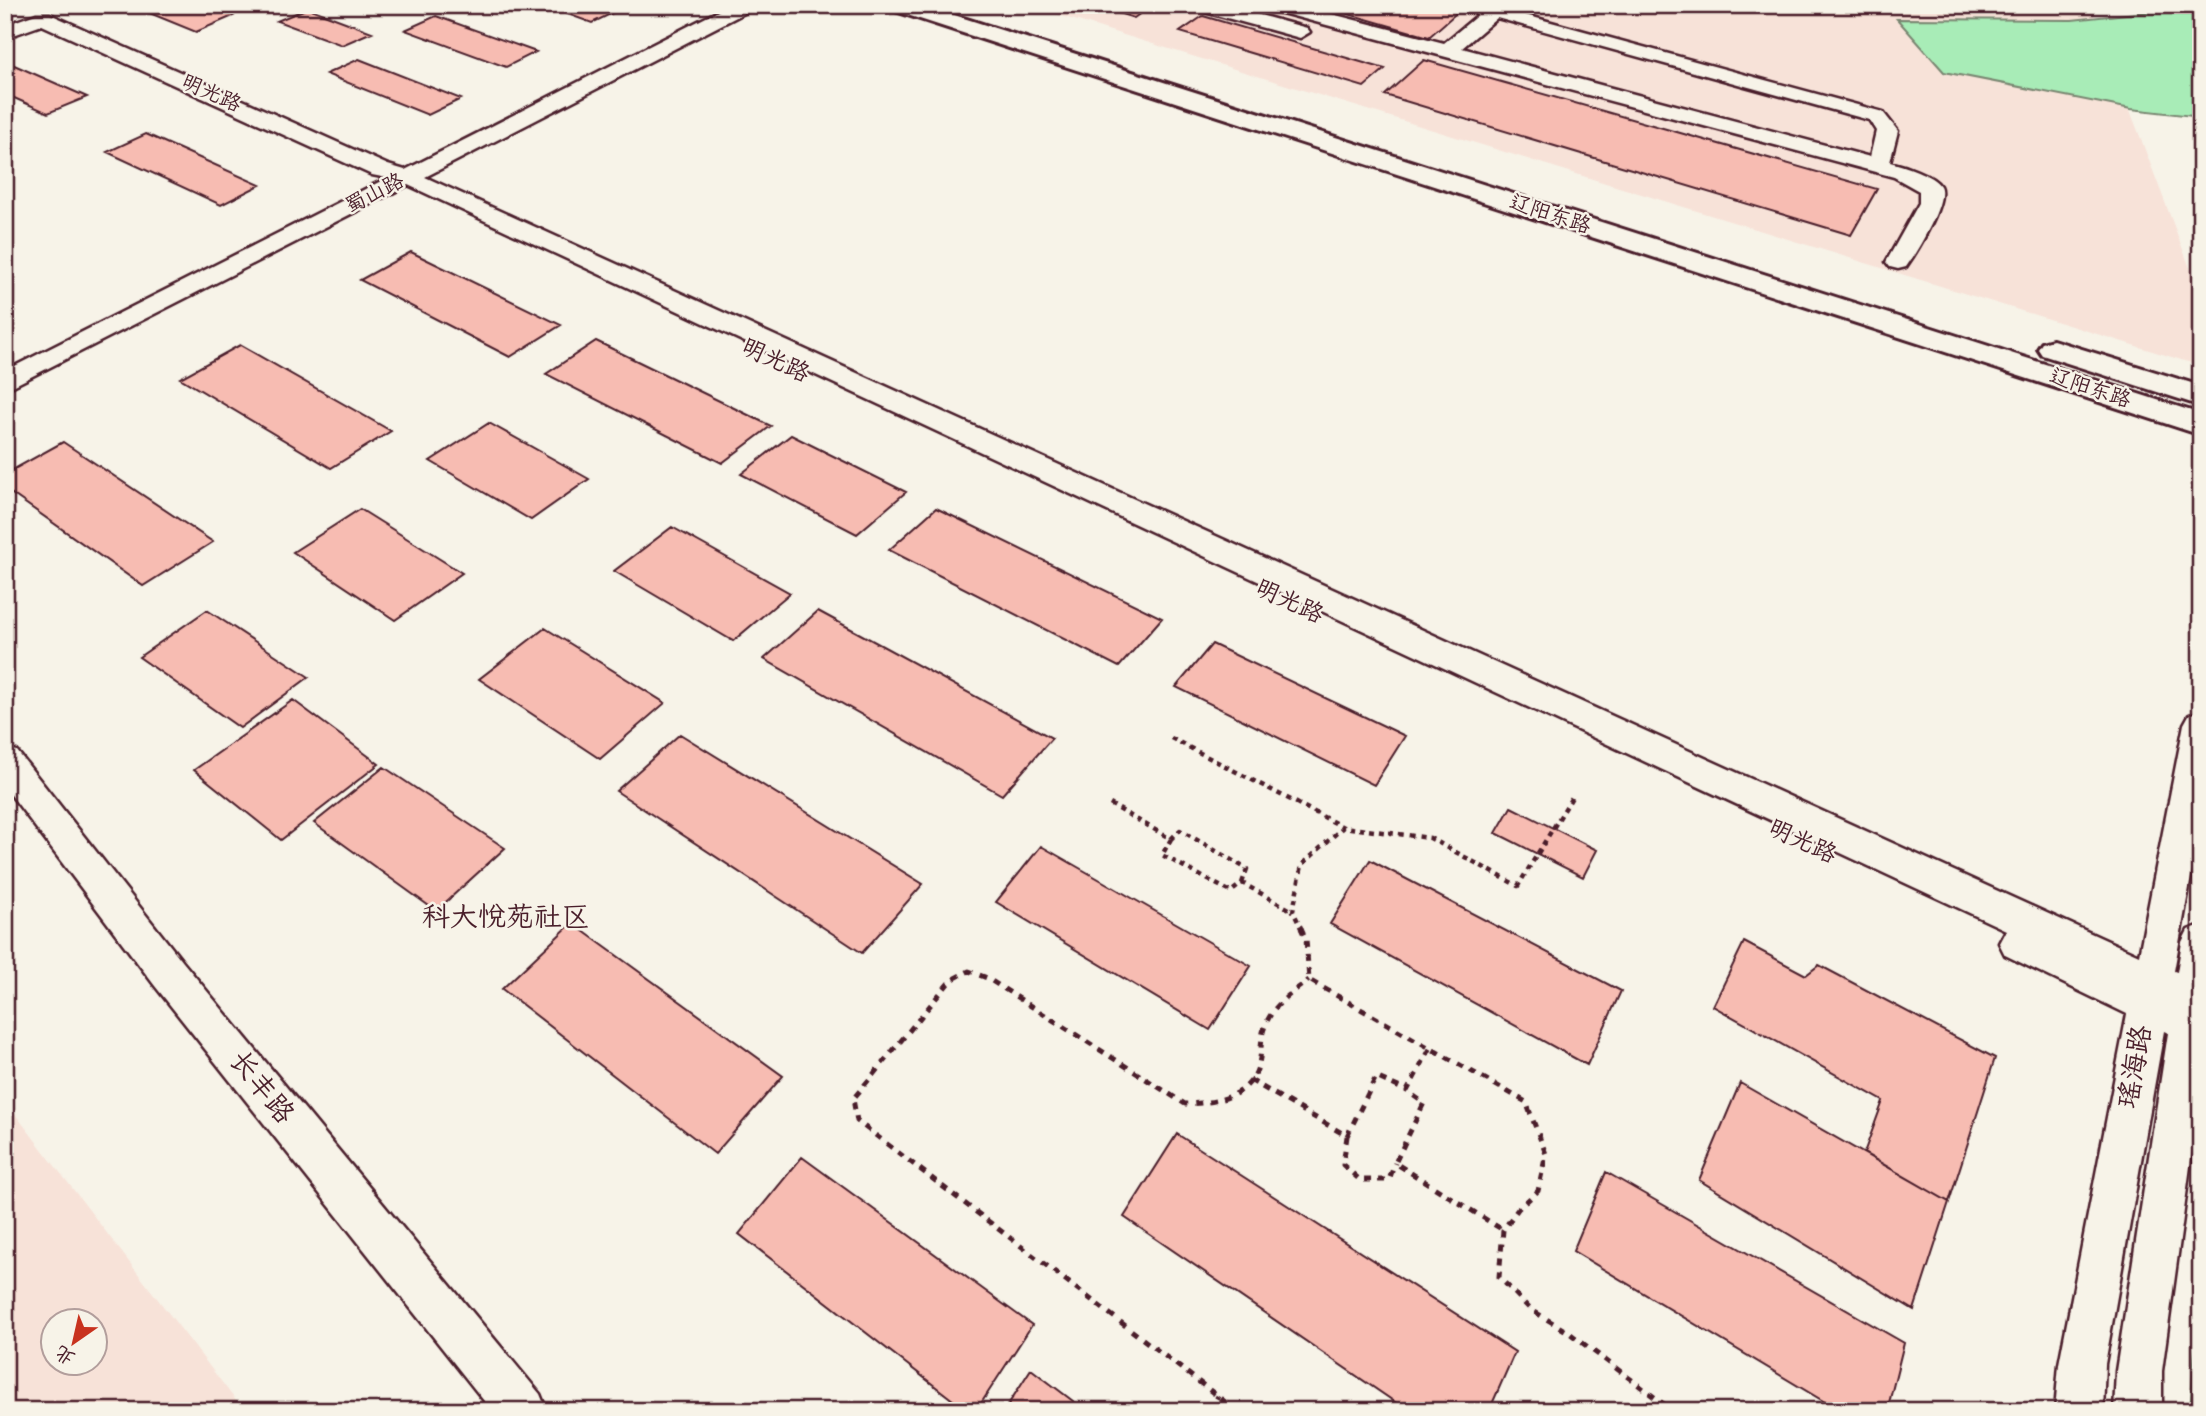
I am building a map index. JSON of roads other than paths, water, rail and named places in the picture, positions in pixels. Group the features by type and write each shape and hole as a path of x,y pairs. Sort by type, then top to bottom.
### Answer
{"main road":[{"name":"辽阳东路","path":"900,5 2201,425"},
{"name":"辽阳东路","path":"962,5 1781,263"},
{"name":"辽阳东路","path":"2030,342 2201,396"}],"street":[{"name":"蜀山路","path":"5,382 395,177 707,5"},
{"name":"蜀山路","path":"5,358 395,177 745,5"},
{"path":"1201,5 1322,38"},
{"path":"1274,5 1902,172 1930,188 1930,203 1898,262"},
{"path":"1469,5 1497,8 1876,116 1887,131 1879,164"},
{"path":"1448,50 1497,8"},
{"name":"明光路","path":"5,32 43,18 395,177 2196,1013"},
{"path":"1381,53 1400,38"},
{"name":"瑶海路","path":"2079,1411 2082,1364 2201,724"},
{"name":"长丰路","path":"5,761 169,974 523,1411"},
{"name":"瑶海路","path":"2138,1411 2139,1371 2196,1013 2201,942"}],"district":[{"name":"科大悦苑社区","path":"506,918"}]}
